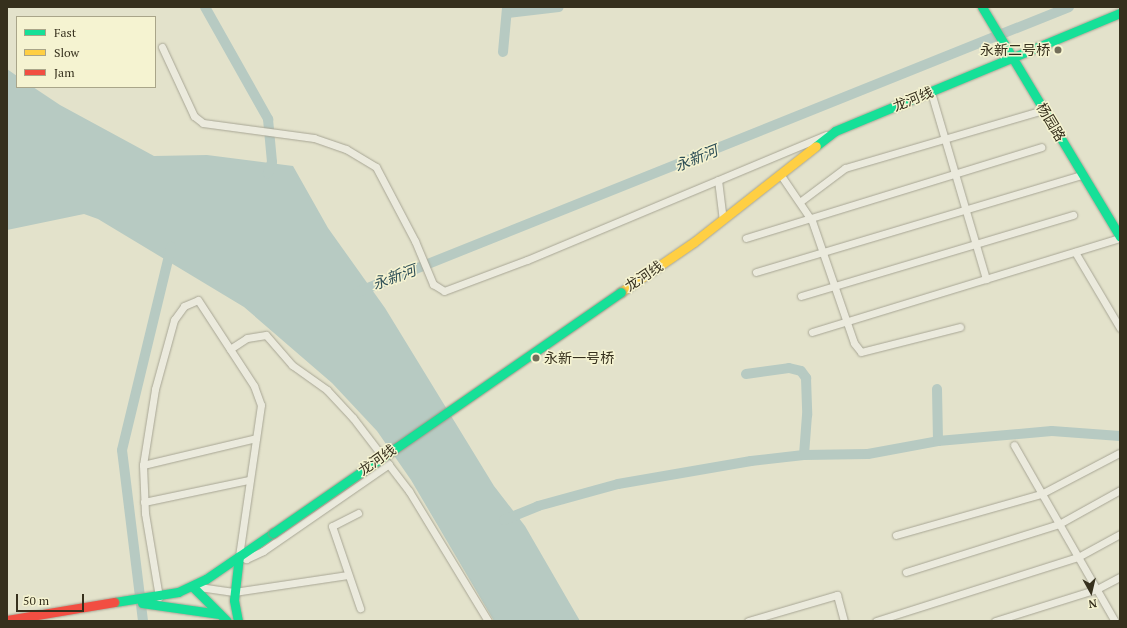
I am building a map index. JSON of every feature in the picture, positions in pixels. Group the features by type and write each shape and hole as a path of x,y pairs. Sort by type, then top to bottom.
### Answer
{"street":[{"name":"杨园路","path":"982,7 1005,48 1120,237"},
{"name":"龙河线","path":"7,620 154,598 192,586 273,533 621,292 723,218 835,131 1120,12"},
{"path":"162,47 194,116 213,127 259,132 281,131 346,149 376,167 418,247 433,284 444,291 454,289 835,131"},
{"path":"931,92 986,279"},
{"path":"801,201 845,168 1043,110"},
{"path":"746,238 1041,147"},
{"path":"780,174 801,201 811,218 825,251 847,322 861,352 960,327"},
{"path":"756,272 1082,175"},
{"path":"718,180 723,218"},
{"path":"801,296 1073,214"},
{"path":"812,332 1120,237"},
{"path":"1075,252 1120,328"},
{"path":"154,598 144,502 143,465 155,389 180,309 198,300 259,396 261,416 248,480 234,592 238,621"},
{"path":"230,349 259,333 273,340 292,365 327,390 354,418 389,464 426,518 488,621"},
{"path":"143,465 256,438"},
{"path":"1014,445 1115,621"},
{"path":"896,535 1041,494 1119,453"},
{"path":"239,556 246,559 263,551 389,464"},
{"path":"144,502 248,480"},
{"path":"906,572 1059,524 1120,490"},
{"path":"358,513 332,526 360,608"},
{"path":"876,621 1078,557 1120,534"},
{"path":"192,586 234,592 348,575"},
{"path":"995,621 1097,590 1120,577"},
{"path":"192,586 227,621"},
{"path":"748,621 837,595 844,621"},
{"path":"130,602 219,614"}],"shaded area":[{"path":"7,69 16,75 16,88 34,88 60,105 154,156 207,155 293,166 328,228 385,308 494,486 525,526 580,621 494,621 411,480 377,431 332,383 244,307 98,219 84,214 7,230"}],"waterway":[{"path":"205,7 268,119 272,162 268,173"},
{"path":"507,13 559,7"},
{"name":"永新河","path":"358,292 1069,7"},
{"path":"503,52 507,8"},
{"path":"143,621 122,450 171,247"},
{"path":"746,374 789,368 801,371 806,378 807,415 804,455"},
{"path":"937,389 938,441"},
{"path":"504,520 538,506 618,484 751,461 804,455 868,454 938,441 1052,431 1120,436"}],"traffic: fast":[{"path":"982,7 1120,237"},
{"path":"816,146 835,131 1120,13"},
{"path":"273,533 621,292"},
{"path":"115,602 178,592 206,579 273,533"},
{"path":"238,621 234,600 239,556"},
{"path":"192,586 227,621"},
{"path":"142,603 219,614"}],"traffic: slow":[{"path":"621,292 694,242 816,146"}],"traffic: jam":[{"path":"7,620 115,602"}],"place":[{"name":"永新二号桥","path":"1058,50"},
{"name":"永新一号桥","path":"536,358"}]}
